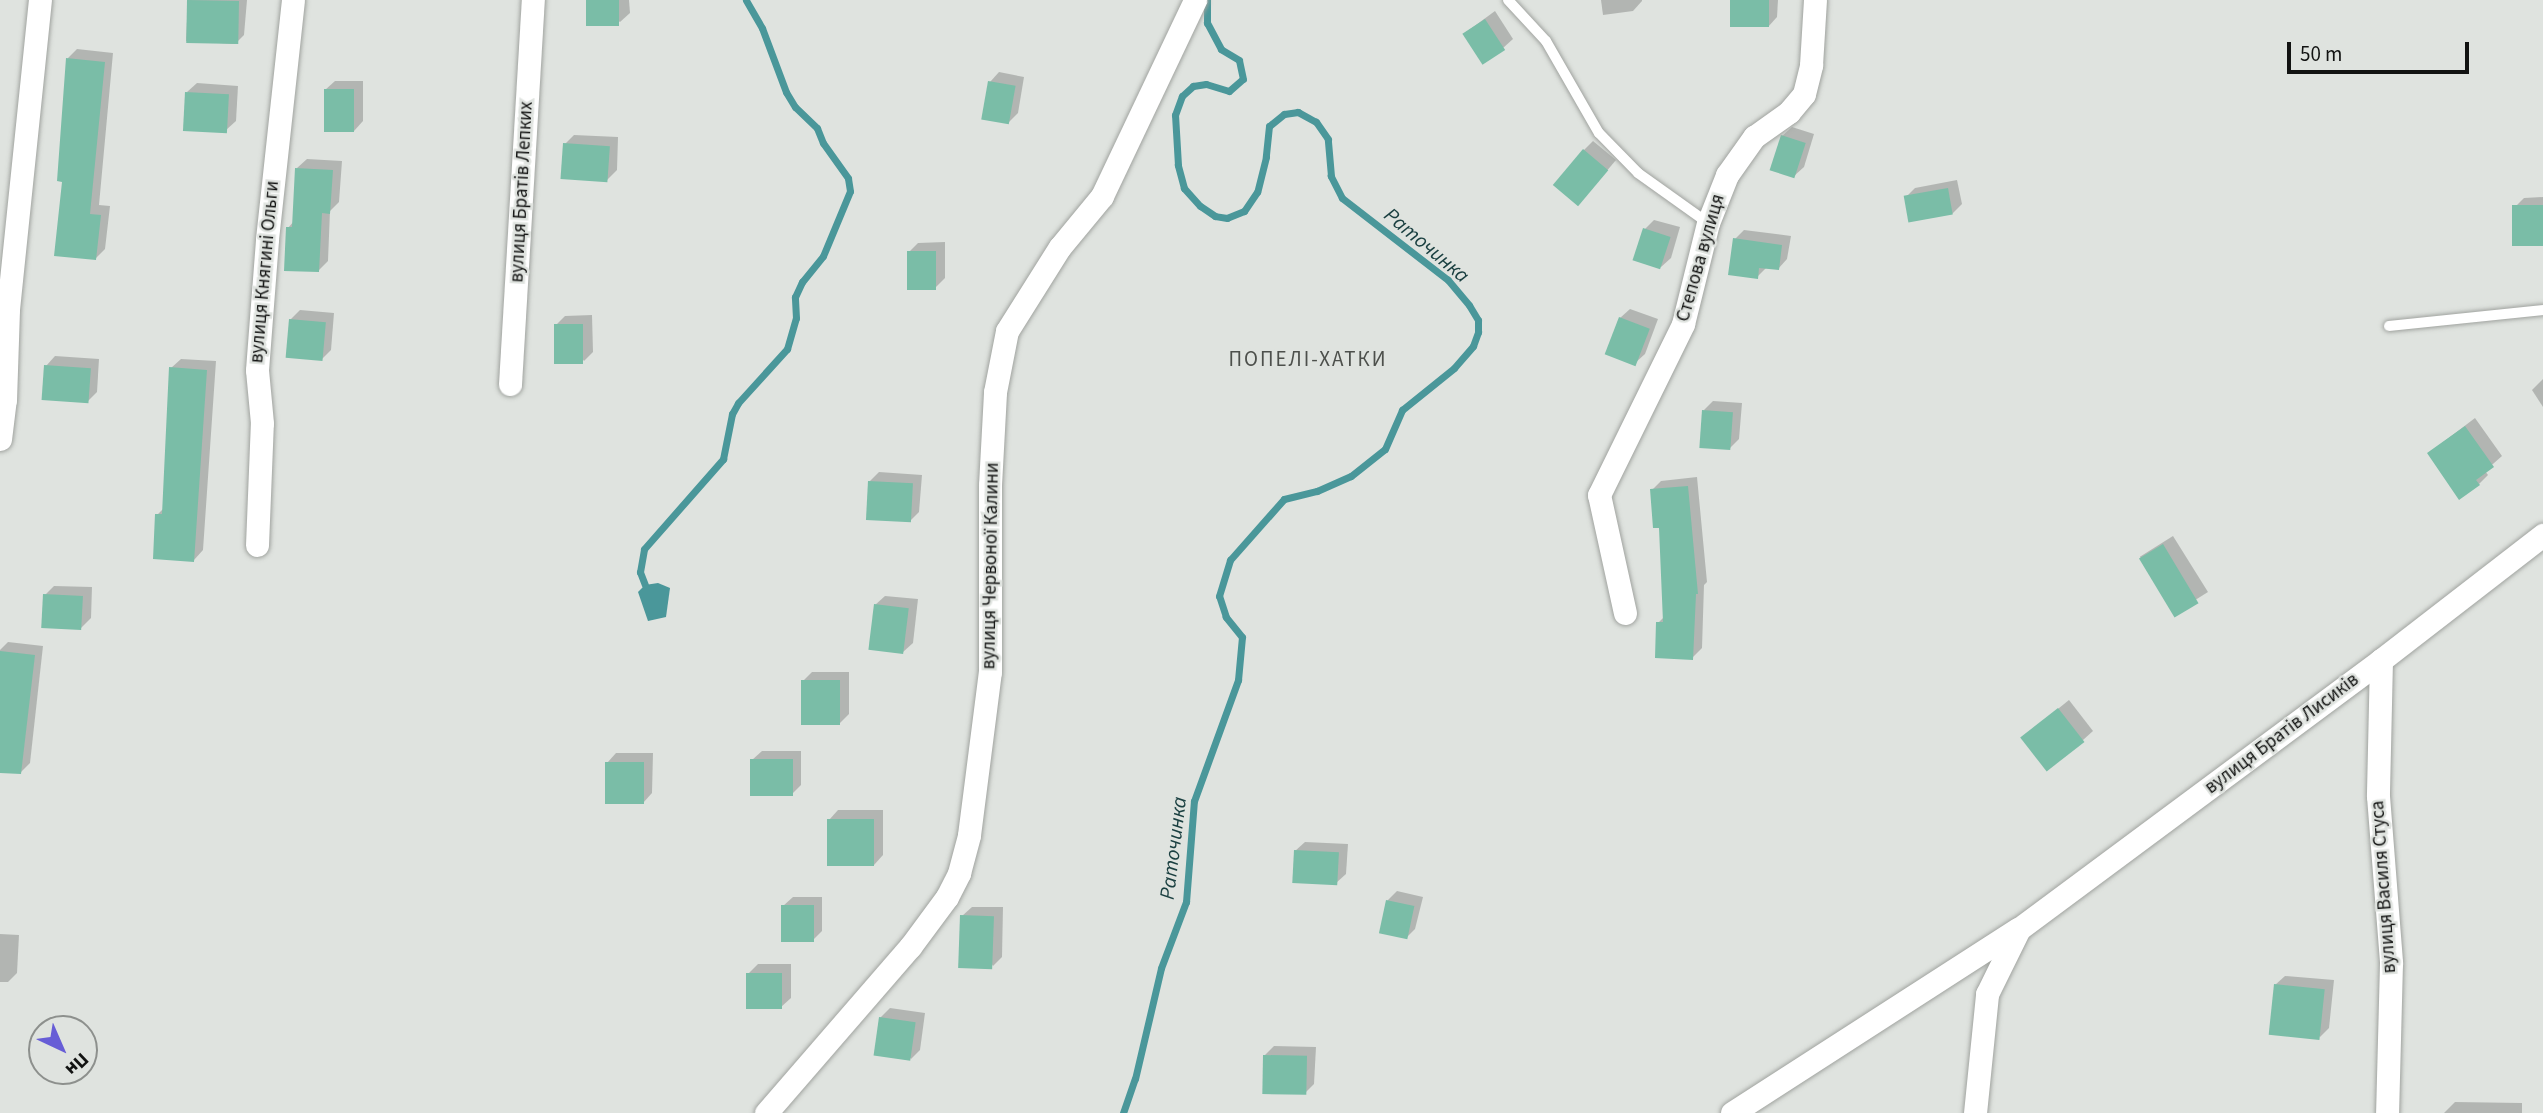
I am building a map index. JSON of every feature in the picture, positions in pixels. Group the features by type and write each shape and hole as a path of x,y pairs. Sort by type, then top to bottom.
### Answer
{"street":[{"path":"0,439 5,400 8,309 40,0"},
{"name":"вулиця Княгині Ольги","path":"257,545 262,423 257,370 267,239 293,0"},
{"name":"вулиця Братів Лепких","path":"510,384 533,0"},
{"name":"вулиця Червоної Калини","path":"766,1113 910,947 947,897 959,873 970,835 990,672 990,485 995,392 1007,331 1060,247 1102,196 1195,0"},
{"name":"Степова вулиця","path":"1625,613 1599,495 1683,324 1708,223 1727,175 1755,137 1789,112 1804,94 1811,65 1815,0"},
{"name":"вулиця Братів Лисиків","path":"1732,1113 2019,929 2381,660 2543,535"},
{"name":"вулиця Василя Стуса","path":"2381,660 2378,796 2391,963 2387,1113"},
{"name":"вулиця Братів Лисиків","path":"1975,1113 1986,994 2019,929"}],"lane":[{"path":"1508,0 1546,41 1599,134 1638,173 1708,223"},
{"path":"2389,326 2543,310"}],"water":[{"path":"658,583 670,588 666,617 648,621 638,592 645,585"}],"building":[{"path":"187,0 239,1 238,44 186,43"},
{"path":"586,0 619,0 619,26 586,26"},
{"path":"1730,0 1769,0 1769,27 1730,27"},
{"path":"1485,19 1505,50 1483,65 1462,34"},
{"path":"66,58 105,62 90,214 101,215 96,260 54,256 62,182 57,181"},
{"path":"988,81 1016,86 1009,124 981,119"},
{"path":"324,89 354,89 354,132 324,132"},
{"path":"185,92 229,94 227,133 183,131"},
{"path":"1781,135 1806,143 1794,178 1770,170"},
{"path":"563,143 610,146 607,182 560,179"},
{"path":"1583,149 1608,170 1578,206 1553,185"},
{"path":"295,168 333,170 330,214 322,213 319,272 284,271 286,227 292,227"},
{"path":"1948,188 1953,215 1908,222 1904,196"},
{"path":"2512,205 2543,205 2543,246 2512,246"},
{"path":"1643,228 1671,237 1660,269 1632,260"},
{"path":"1733,238 1782,245 1779,270 1759,268 1758,279 1728,275"},
{"path":"907,251 936,251 936,290 907,290"},
{"path":"1619,317 1650,329 1635,366 1605,354"},
{"path":"289,319 326,322 322,361 286,358"},
{"path":"554,324 583,324 583,364 554,364"},
{"path":"44,365 91,368 88,403 42,400"},
{"path":"169,367 207,370 194,562 153,559 155,514 162,514"},
{"path":"1702,410 1733,412 1730,450 1699,448"},
{"path":"2465,426 2494,467 2476,480 2480,485 2459,500 2427,453"},
{"path":"868,481 913,483 911,522 866,520"},
{"path":"1688,486 1698,594 1693,660 1655,658 1656,622 1663,622 1659,528 1653,528 1650,489"},
{"path":"2163,544 2199,603 2175,618 2139,558"},
{"path":"43,594 83,596 81,630 41,628"},
{"path":"874,604 909,608 903,654 868,650"},
{"path":"0,651 35,655 21,774 0,773"},
{"path":"801,680 840,680 840,725 801,725"},
{"path":"2058,708 2084,742 2047,771 2020,738"},
{"path":"750,759 793,759 793,796 750,796"},
{"path":"605,762 644,762 644,804 605,804"},
{"path":"827,819 874,819 874,866 827,866"},
{"path":"1294,850 1339,852 1337,885 1292,883"},
{"path":"1386,900 1414,906 1407,939 1379,933"},
{"path":"781,905 814,905 814,942 781,942"},
{"path":"960,915 994,916 992,969 958,968"},
{"path":"746,973 782,973 782,1009 746,1009"},
{"path":"2274,984 2325,989 2319,1040 2269,1035"},
{"path":"879,1017 916,1022 910,1061 874,1056"},
{"path":"1263,1055 1307,1056 1306,1095 1262,1094"}],"waterway":[{"path":"645,585 640,572 644,549 723,459 732,414 738,403 787,349 796,318 795,297 802,282 823,256 850,191 848,178 823,143 817,128 795,107 786,92 762,28 746,0"},
{"name":"Раточинка","path":"1123,1113 1135,1079 1161,968 1186,902 1194,801 1238,680 1242,637 1226,617 1219,596 1230,560 1284,499 1317,491 1351,476 1385,449 1402,410 1454,368 1473,346 1478,332 1478,320 1448,280 1342,198 1331,176 1328,139 1316,122 1298,112 1284,114 1269,126 1266,157 1257,192 1244,211 1227,218 1215,216 1200,206 1184,188 1178,165 1175,115 1182,96 1193,86 1206,84 1229,91 1243,79 1239,60 1221,49 1207,23 1207,0"}],"district":[{"name":"ПОПЕЛІ-ХАТКИ","path":"1308,359"}]}
